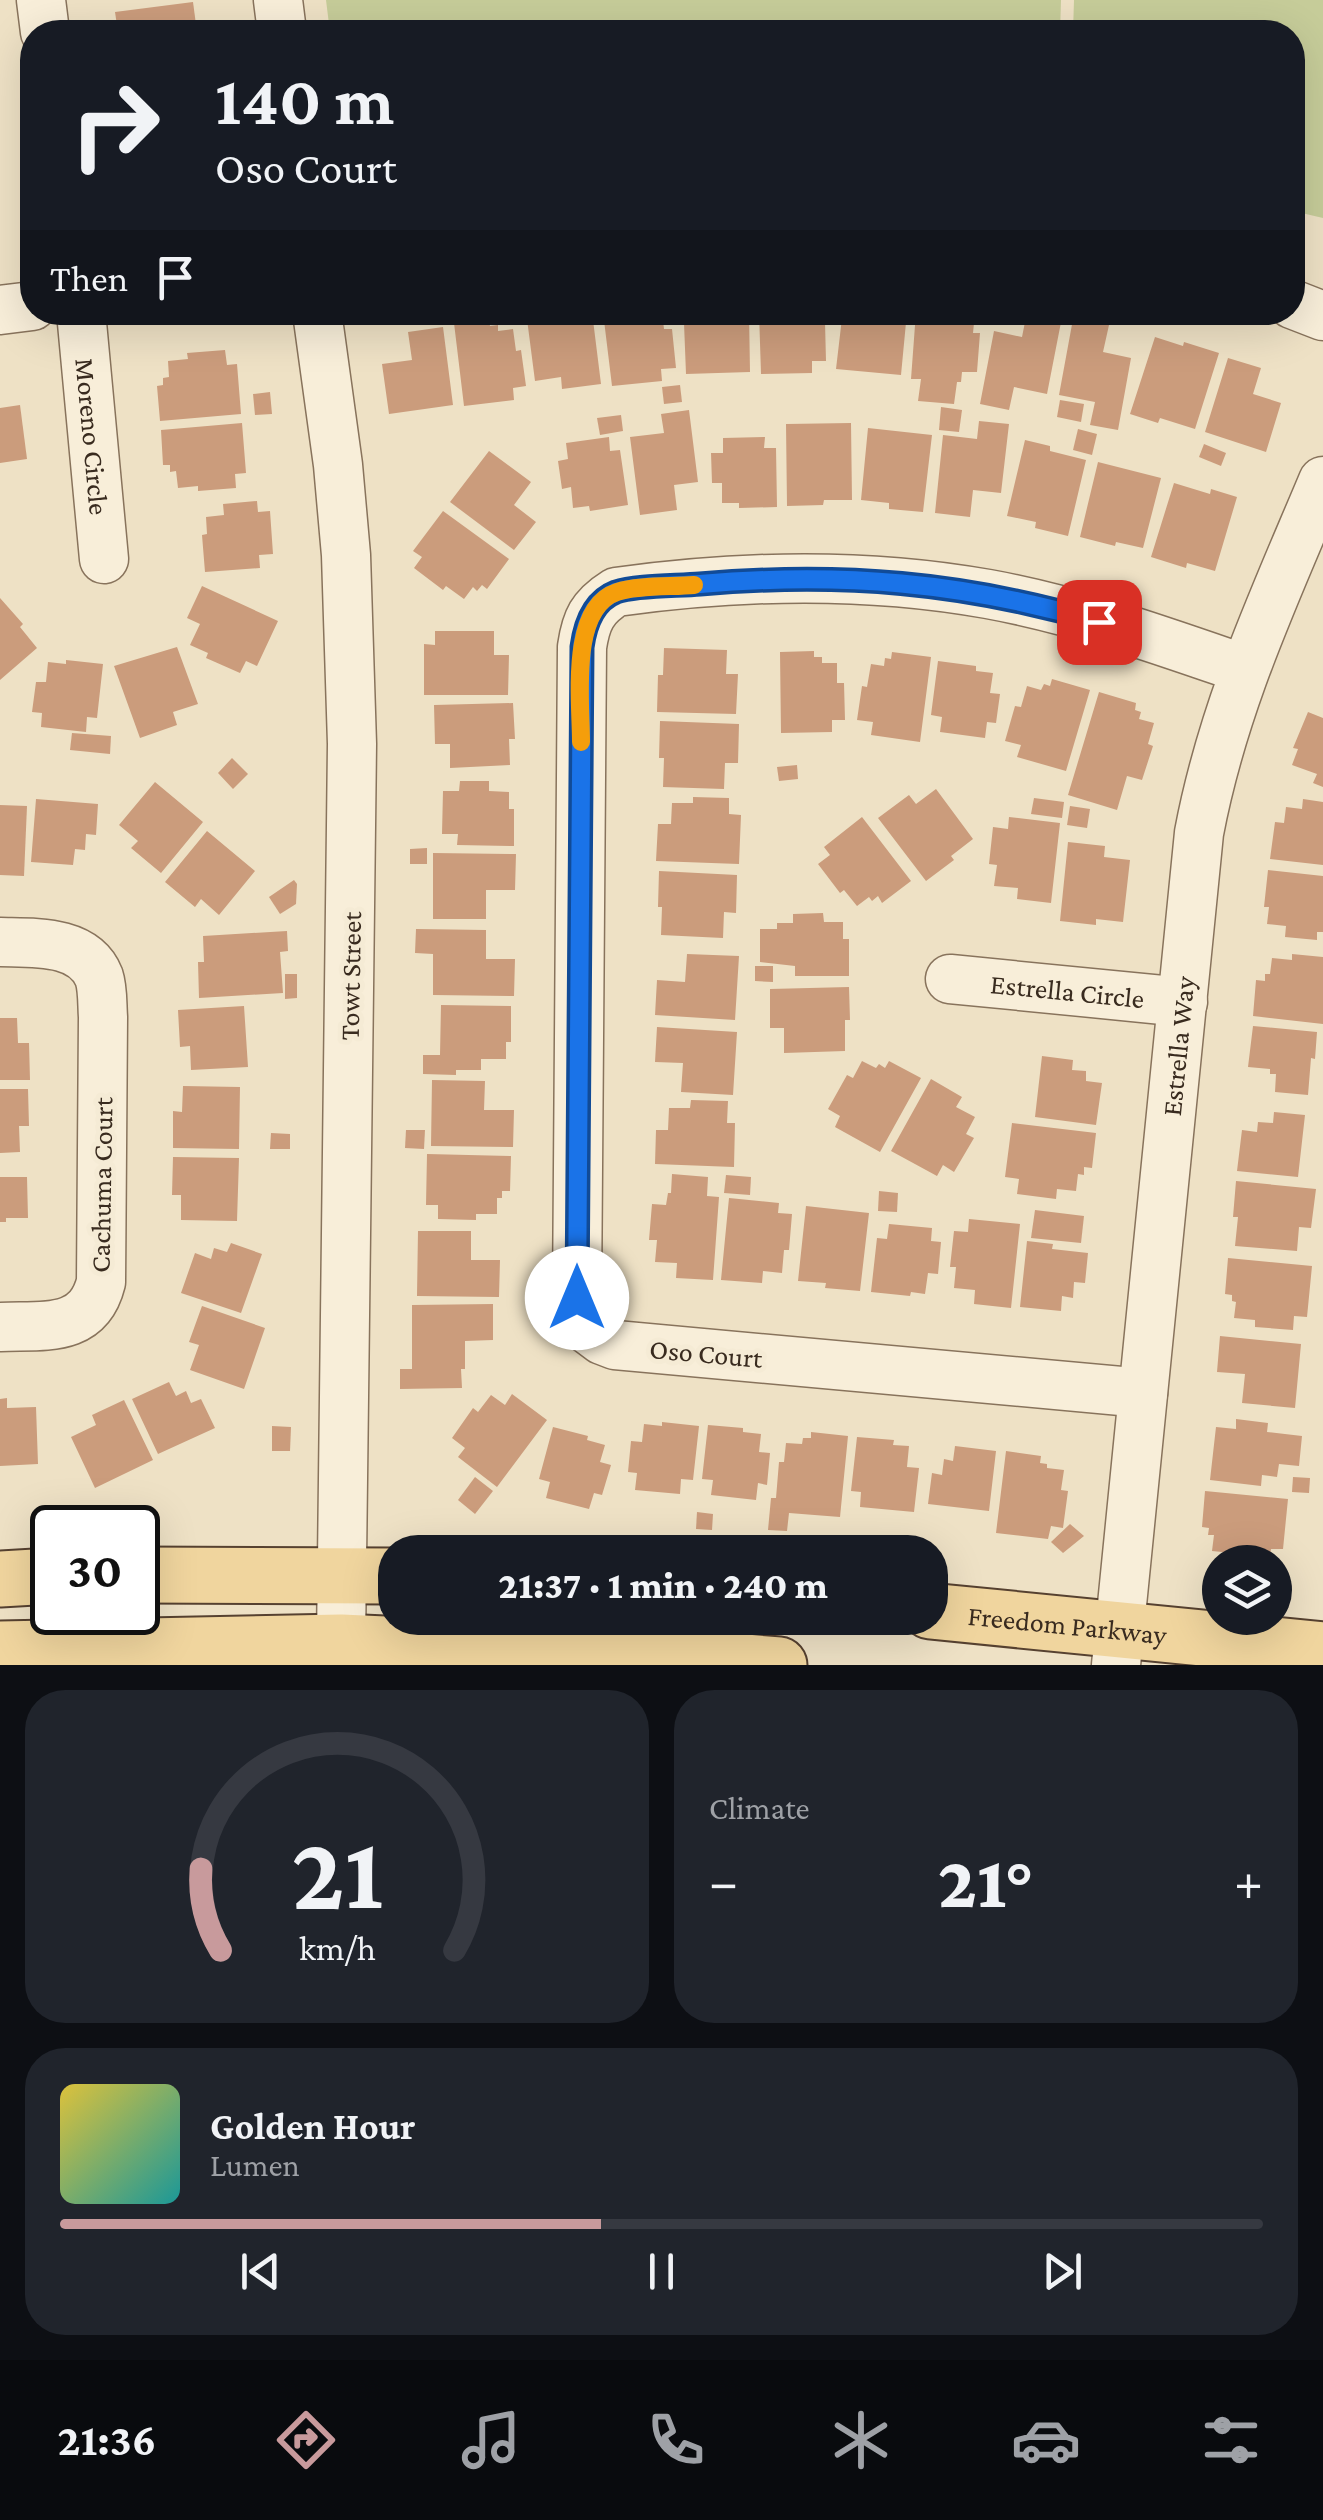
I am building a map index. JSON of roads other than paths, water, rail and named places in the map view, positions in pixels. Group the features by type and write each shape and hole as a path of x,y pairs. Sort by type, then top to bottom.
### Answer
{"main road":[{"path":"160,1575 369,1575"},
{"path":"0,1579 30,1577"},
{"name":"Freedom Parkway","path":"948,1614 1118,1647 1323,1650"},
{"path":"0,1648 341,1642 778,1665"}],"street":[{"name":"Moreno Circle","path":"82,325 104,559"},
{"name":"Towt Street","path":"319,325 344,540 352,744 369,1575 341,1642"},
{"name":"Estrella Way","path":"1118,1647 1203,815 1244,669 1323,480"},
{"name":"Oso Court","path":"1143,1393 615,1345 582,1326 577,1278 582,647 590,616 600,602 616,592 816,578 908,583 989,594 1136,632 1244,669"},
{"name":"Cachuma Court","path":"0,942 41,944 80,954 100,980 103,1017 97,1296 82,1316 70,1322 0,1327"},
{"name":"Estrella Circle","path":"950,979 1184,1002"}]}
